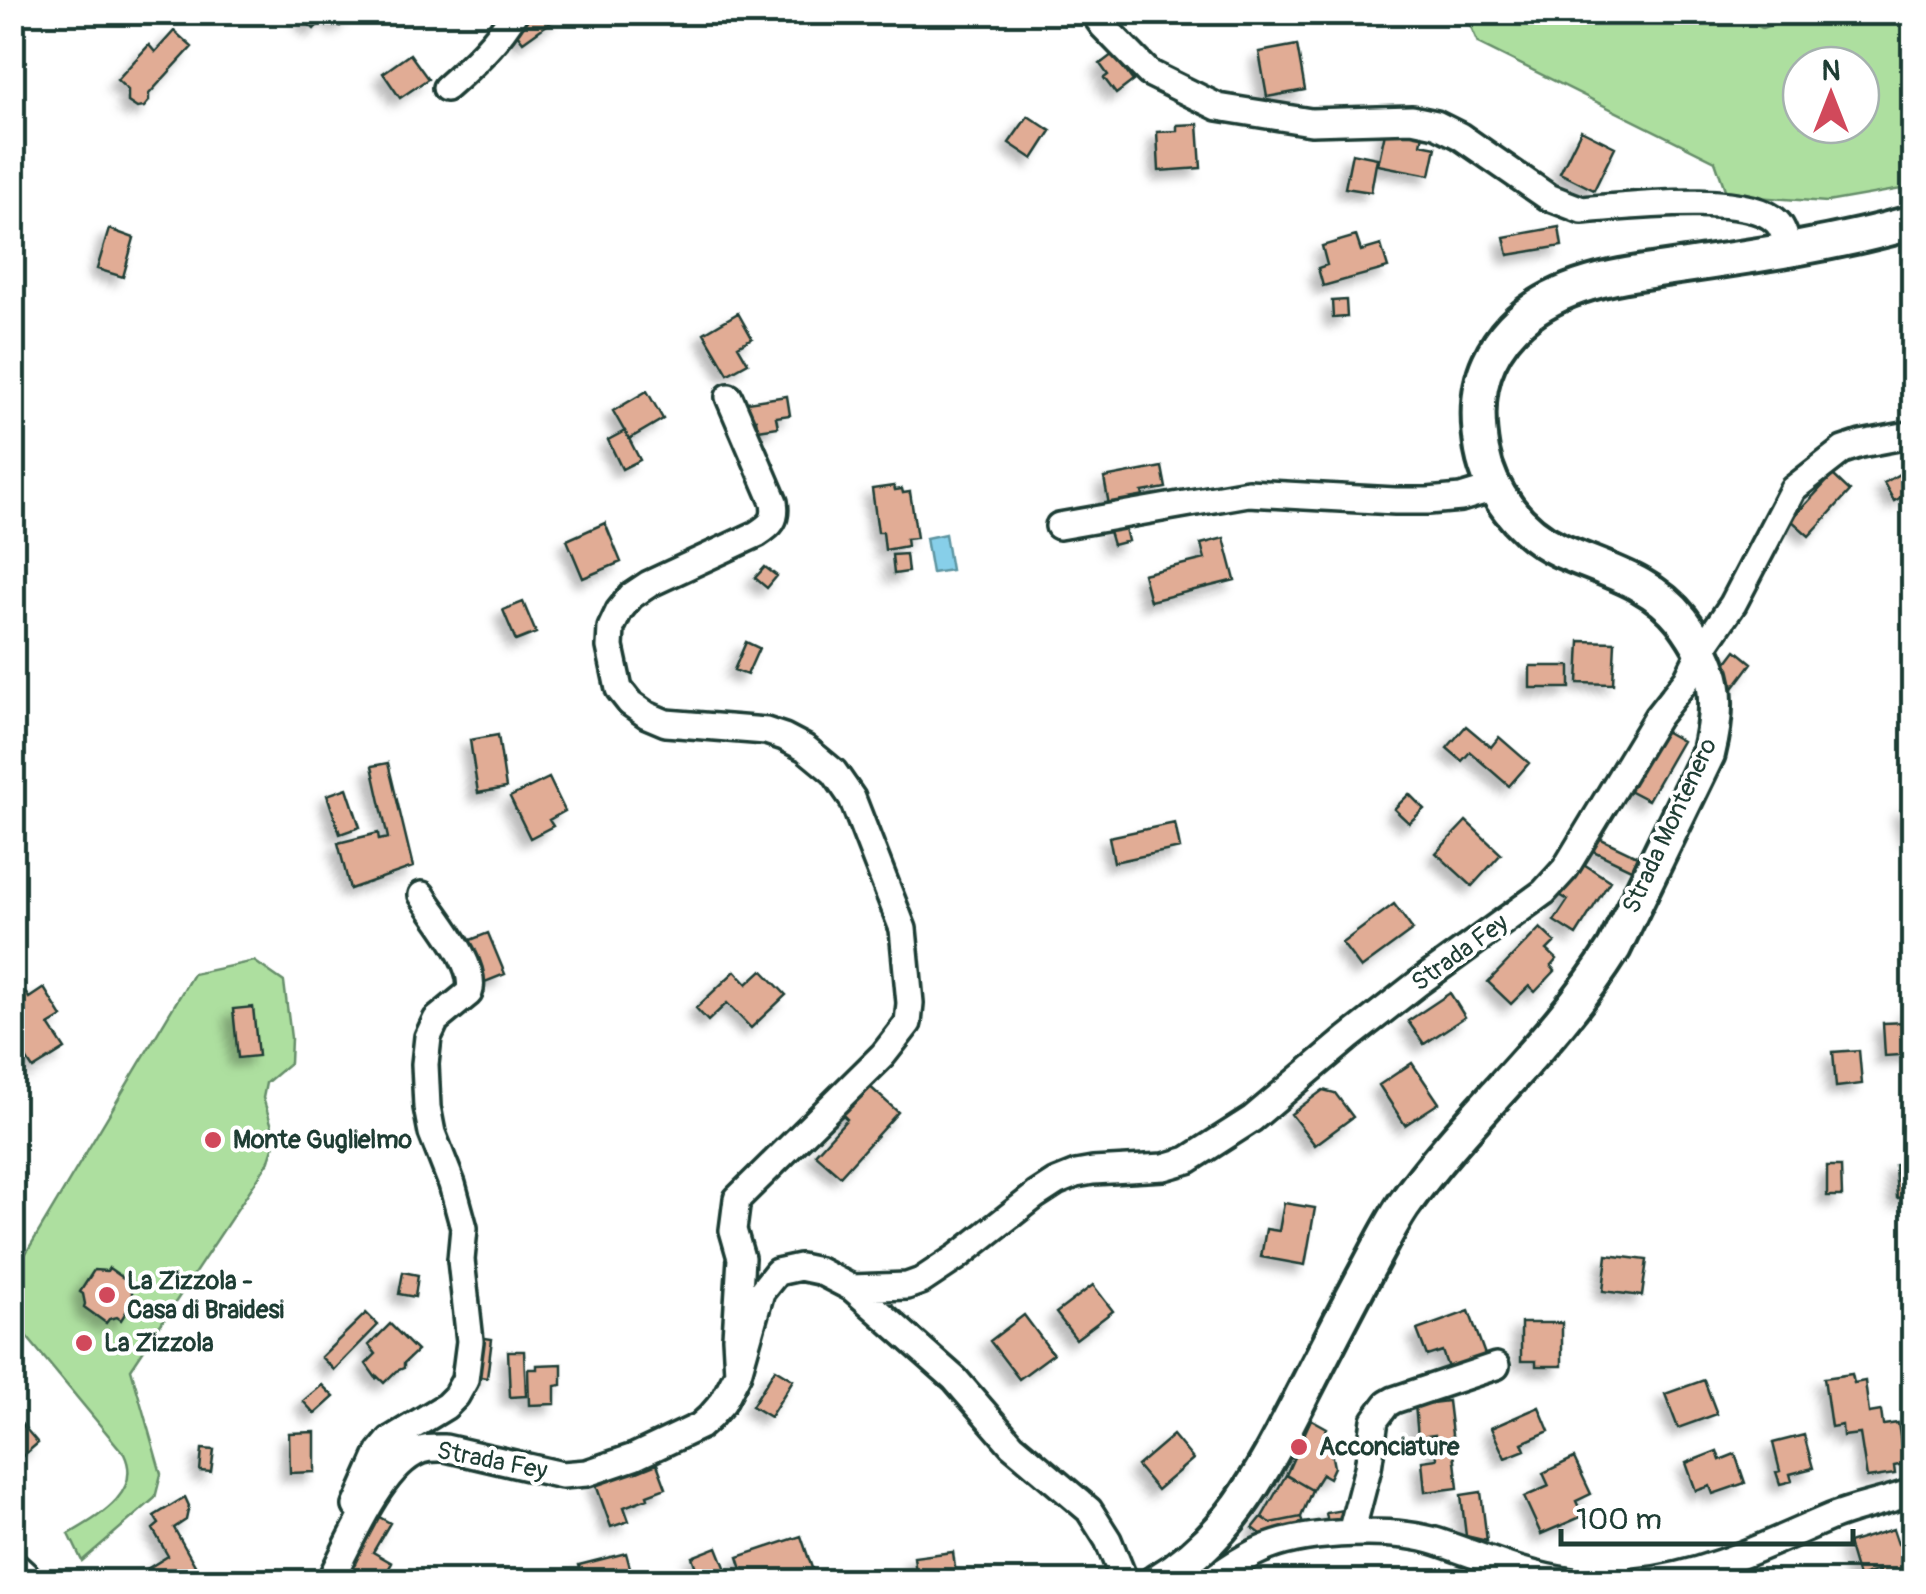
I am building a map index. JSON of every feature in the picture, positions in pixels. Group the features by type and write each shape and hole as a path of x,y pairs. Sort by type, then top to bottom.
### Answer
{"main road":[{"name":"Strada Montenero","path":"1156,1582 1195,1554 1224,1526 1255,1485 1396,1218 1437,1160 1595,978 1614,948 1708,754 1716,721 1716,696 1702,650 1679,617 1652,590 1555,548 1521,522 1494,488 1478,430 1482,381 1490,358 1532,310 1555,295 1615,276 1840,241 1914,222"}],"street":[{"path":"446,88 474,63 515,12"},
{"path":"1093,12 1150,73 1218,107 1311,122 1412,119 1436,124 1565,205 1582,210 1728,205 1764,213 1776,221 1789,250"},
{"path":"728,397 774,502 776,515 771,525 756,534 631,596 611,628 610,647 619,689 630,703 666,723 766,731 805,748 834,772 852,798 903,929 910,1003 908,1023 883,1055 737,1200 733,1230 740,1258 738,1373"},
{"name":"Strada Fey","path":"852,1288 907,1286 921,1281 1056,1182 1093,1171 1164,1167 1188,1160 1252,1119 1403,995 1544,892 1565,870 1657,717 1687,679 1733,604 1793,490 1843,450 1914,434"},
{"path":"1059,526 1230,494 1428,501 1462,498 1494,488"},
{"path":"334,1572 340,1546 380,1452 390,1440 446,1406 465,1380 470,1341 461,1260 464,1228 432,1133 425,1064 428,1037 436,1020 472,987 460,952 422,895"},
{"name":"Strada Fey","path":"334,1572 379,1490 413,1453 445,1448 562,1475 587,1472 634,1457 700,1426 722,1402 738,1373 761,1292 777,1272 800,1268 819,1271 852,1288 955,1378 1012,1445 1089,1510 1125,1582"},
{"path":"1351,1533 1368,1468 1373,1427 1382,1409 1394,1400 1496,1366"},
{"path":"1638,1582 1688,1574 1735,1559 1836,1515 1914,1491"},
{"path":"1208,1582 1271,1546 1351,1533 1410,1534 1529,1578 1572,1582"},
{"path":"12,1563 33,1582"}],"green space":[{"path":"1465,13 1731,13 1762,28 1812,13 1913,13 1913,187 1827,202 1727,195 1715,161 1478,43"},
{"path":"254,961 284,982 291,1038 290,1063 266,1083 263,1098 276,1139 268,1163 131,1369 161,1474 155,1498 82,1561 69,1534 114,1502 127,1481 128,1468 124,1454 13,1320 14,1273 193,974"}],"water":[{"path":"945,534 951,570 932,573 926,538"}],"building":[{"path":"308,12 353,12 340,26 327,15 314,29 302,18"},
{"path":"529,12 561,15 523,42 514,30 518,20"},
{"path":"174,31 192,47 149,94 144,107 137,108 128,102 128,90 117,80 149,45 155,52"},
{"path":"1297,45 1305,90 1267,97 1259,52"},
{"path":"410,54 428,79 400,98 383,73"},
{"path":"1113,54 1133,81 1116,94 1104,78 1108,75 1100,64"},
{"path":"1028,116 1051,131 1033,159 1009,143"},
{"path":"1387,123 1424,130 1421,144 1436,147 1430,175 1378,165"},
{"path":"1198,124 1201,168 1159,171 1157,132 1177,131 1177,125"},
{"path":"1581,130 1615,147 1594,190 1560,173"},
{"path":"1352,153 1377,158 1371,192 1345,188"},
{"path":"1559,227 1562,246 1508,255 1504,237"},
{"path":"109,229 134,238 123,277 97,269"},
{"path":"1356,236 1361,251 1381,245 1388,268 1323,286 1318,268 1327,265 1322,246"},
{"path":"1346,300 1347,317 1333,318 1332,301"},
{"path":"738,313 752,338 738,346 748,363 728,374 704,333"},
{"path":"647,391 663,419 629,439 613,411"},
{"path":"787,396 790,415 776,417 778,427 758,430 756,419 750,420 747,402"},
{"path":"625,431 640,460 622,469 608,440"},
{"path":"1162,467 1166,488 1142,492 1145,503 1110,510 1104,478"},
{"path":"1901,473 1911,492 1894,501 1884,483"},
{"path":"1833,475 1850,491 1809,536 1791,520"},
{"path":"894,486 903,493 910,492 917,538 906,539 907,546 885,550 883,532 878,532 872,489"},
{"path":"605,523 621,562 583,578 567,540"},
{"path":"1124,524 1128,541 1113,545 1108,528"},
{"path":"1224,538 1235,580 1150,601 1143,574 1205,559 1201,544"},
{"path":"906,554 908,572 894,574 892,555"},
{"path":"765,567 777,576 767,588 755,578"},
{"path":"523,602 536,633 516,641 503,610"},
{"path":"1580,641 1615,642 1613,684 1578,683"},
{"path":"746,642 759,648 747,675 734,670"},
{"path":"1736,650 1752,663 1731,691 1721,670"},
{"path":"1530,666 1570,666 1570,688 1530,688"},
{"path":"1466,726 1491,747 1499,737 1529,763 1509,786 1470,752 1462,761 1447,748"},
{"path":"1659,728 1682,741 1648,800 1625,788"},
{"path":"498,735 506,788 478,793 470,740"},
{"path":"388,763 413,867 350,889 338,843 378,833 379,840 388,838 372,766"},
{"path":"549,778 565,811 549,820 553,826 530,838 510,797"},
{"path":"347,788 360,827 340,834 327,795"},
{"path":"1409,794 1424,809 1409,823 1394,809"},
{"path":"1914,806 1914,836 1909,837 1901,810"},
{"path":"1466,821 1501,854 1472,886 1436,853"},
{"path":"1175,823 1180,848 1114,862 1109,837"},
{"path":"1595,836 1637,856 1631,869 1589,849"},
{"path":"1579,861 1610,881 1576,935 1554,921 1568,900 1558,894"},
{"path":"1394,904 1413,930 1361,968 1342,943"},
{"path":"1540,928 1555,942 1547,950 1557,959 1551,966 1555,971 1535,992 1529,986 1511,1004 1488,982"},
{"path":"488,933 505,974 485,982 468,941"},
{"path":"762,970 786,995 751,1028 727,1003 708,1021 696,1008 735,971 747,984"},
{"path":"18,982 29,998 44,988 62,1017 49,1025 65,1049 33,1069 12,1037 12,985"},
{"path":"1450,993 1465,1017 1424,1044 1408,1021"},
{"path":"253,1007 258,1056 238,1058 233,1009"},
{"path":"1914,1009 1914,1054 1885,1056 1883,1023 1908,1022 1907,1010"},
{"path":"1859,1050 1862,1084 1836,1087 1833,1052"},
{"path":"1412,1063 1439,1103 1405,1125 1379,1085"},
{"path":"866,1083 898,1112 840,1176 815,1154 847,1119 840,1112"},
{"path":"1323,1090 1335,1093 1353,1117 1315,1145 1291,1114"},
{"path":"1914,1163 1914,1196 1897,1198 1895,1165"},
{"path":"1827,1166 1841,1166 1842,1196 1827,1196"},
{"path":"1284,1203 1315,1208 1305,1265 1261,1257 1266,1229 1279,1231"},
{"path":"1607,1255 1647,1260 1642,1296 1603,1291"},
{"name":"La Zizzola - Casa di Braidesi","path":"109,1268 132,1284 135,1298 121,1320 117,1317 106,1323 84,1307 80,1292 94,1270"},
{"path":"403,1272 418,1275 415,1297 399,1294"},
{"path":"1093,1285 1113,1311 1076,1339 1056,1313"},
{"path":"1469,1311 1488,1363 1451,1376 1442,1351 1427,1356 1417,1330"},
{"path":"366,1313 378,1325 334,1370 321,1357"},
{"path":"1024,1315 1053,1354 1019,1379 990,1341"},
{"path":"1521,1323 1562,1323 1562,1366 1536,1366 1536,1361 1521,1361"},
{"path":"390,1324 417,1351 404,1363 404,1368 384,1383 366,1364 376,1354 369,1345"},
{"path":"478,1337 492,1339 487,1378 473,1376"},
{"path":"508,1351 524,1351 526,1396 510,1397"},
{"path":"562,1364 562,1385 555,1386 555,1404 529,1405 528,1369"},
{"path":"775,1369 793,1380 770,1417 752,1406"},
{"path":"1852,1374 1854,1383 1865,1381 1869,1413 1881,1411 1883,1425 1898,1423 1904,1464 1894,1466 1895,1474 1867,1478 1860,1434 1843,1436 1842,1425 1831,1427 1824,1378"},
{"path":"1704,1380 1717,1414 1678,1428 1665,1394"},
{"path":"322,1385 334,1397 315,1414 303,1401"},
{"path":"1448,1401 1453,1443 1436,1445 1435,1435 1418,1437 1415,1405"},
{"path":"1539,1407 1549,1431 1522,1443 1525,1450 1505,1458 1491,1428"},
{"path":"15,1416 38,1443 18,1460 12,1454"},
{"path":"1311,1419 1327,1428 1320,1442 1330,1447 1334,1467 1329,1478 1322,1474 1312,1490 1286,1475"},
{"path":"315,1432 315,1472 290,1473 289,1433"},
{"path":"1173,1435 1193,1459 1157,1490 1137,1466"},
{"path":"1804,1435 1813,1468 1790,1474 1792,1481 1780,1484 1773,1443"},
{"path":"1453,1443 1458,1488 1425,1492 1422,1461 1437,1459 1436,1445"},
{"path":"202,1449 214,1450 211,1472 200,1471"},
{"path":"1717,1451 1720,1460 1735,1454 1745,1483 1713,1494 1710,1486 1696,1491 1686,1463"},
{"path":"1574,1458 1591,1494 1576,1501 1583,1516 1541,1534 1524,1497 1549,1486 1543,1473"},
{"path":"657,1464 666,1488 624,1507 629,1521 611,1527 595,1482"},
{"path":"1286,1475 1312,1490 1301,1517 1271,1523 1262,1517"},
{"path":"1481,1492 1487,1541 1466,1536 1461,1495"},
{"path":"185,1497 189,1506 186,1520 174,1528 197,1569 179,1582 154,1582 147,1569 168,1556 153,1529 159,1524 154,1516"},
{"path":"1343,1510 1345,1525 1329,1528 1326,1513"},
{"path":"374,1514 390,1523 373,1552 392,1563 381,1582 336,1582"},
{"path":"1262,1517 1271,1523 1301,1517 1304,1531 1268,1539 1253,1528"},
{"path":"1893,1529 1898,1544 1907,1541 1912,1558 1901,1562 1904,1569 1881,1576 1879,1570 1858,1577 1848,1543"},
{"path":"801,1536 813,1571 807,1573 809,1580 746,1582 738,1557"},
{"path":"717,1547 727,1572 701,1582 692,1557"},
{"path":"953,1552 957,1582 917,1582 914,1557"},
{"path":"626,1553 634,1582 571,1582 582,1578 579,1565"}],"place":[{"name":"Monte Guglielmo","path":"213,1140"},
{"name":"La Zizzola - Casa di Braidesi","path":"107,1295"},
{"name":"La Zizzola","path":"84,1343"},
{"name":"Acconciature","path":"1299,1447"}]}
